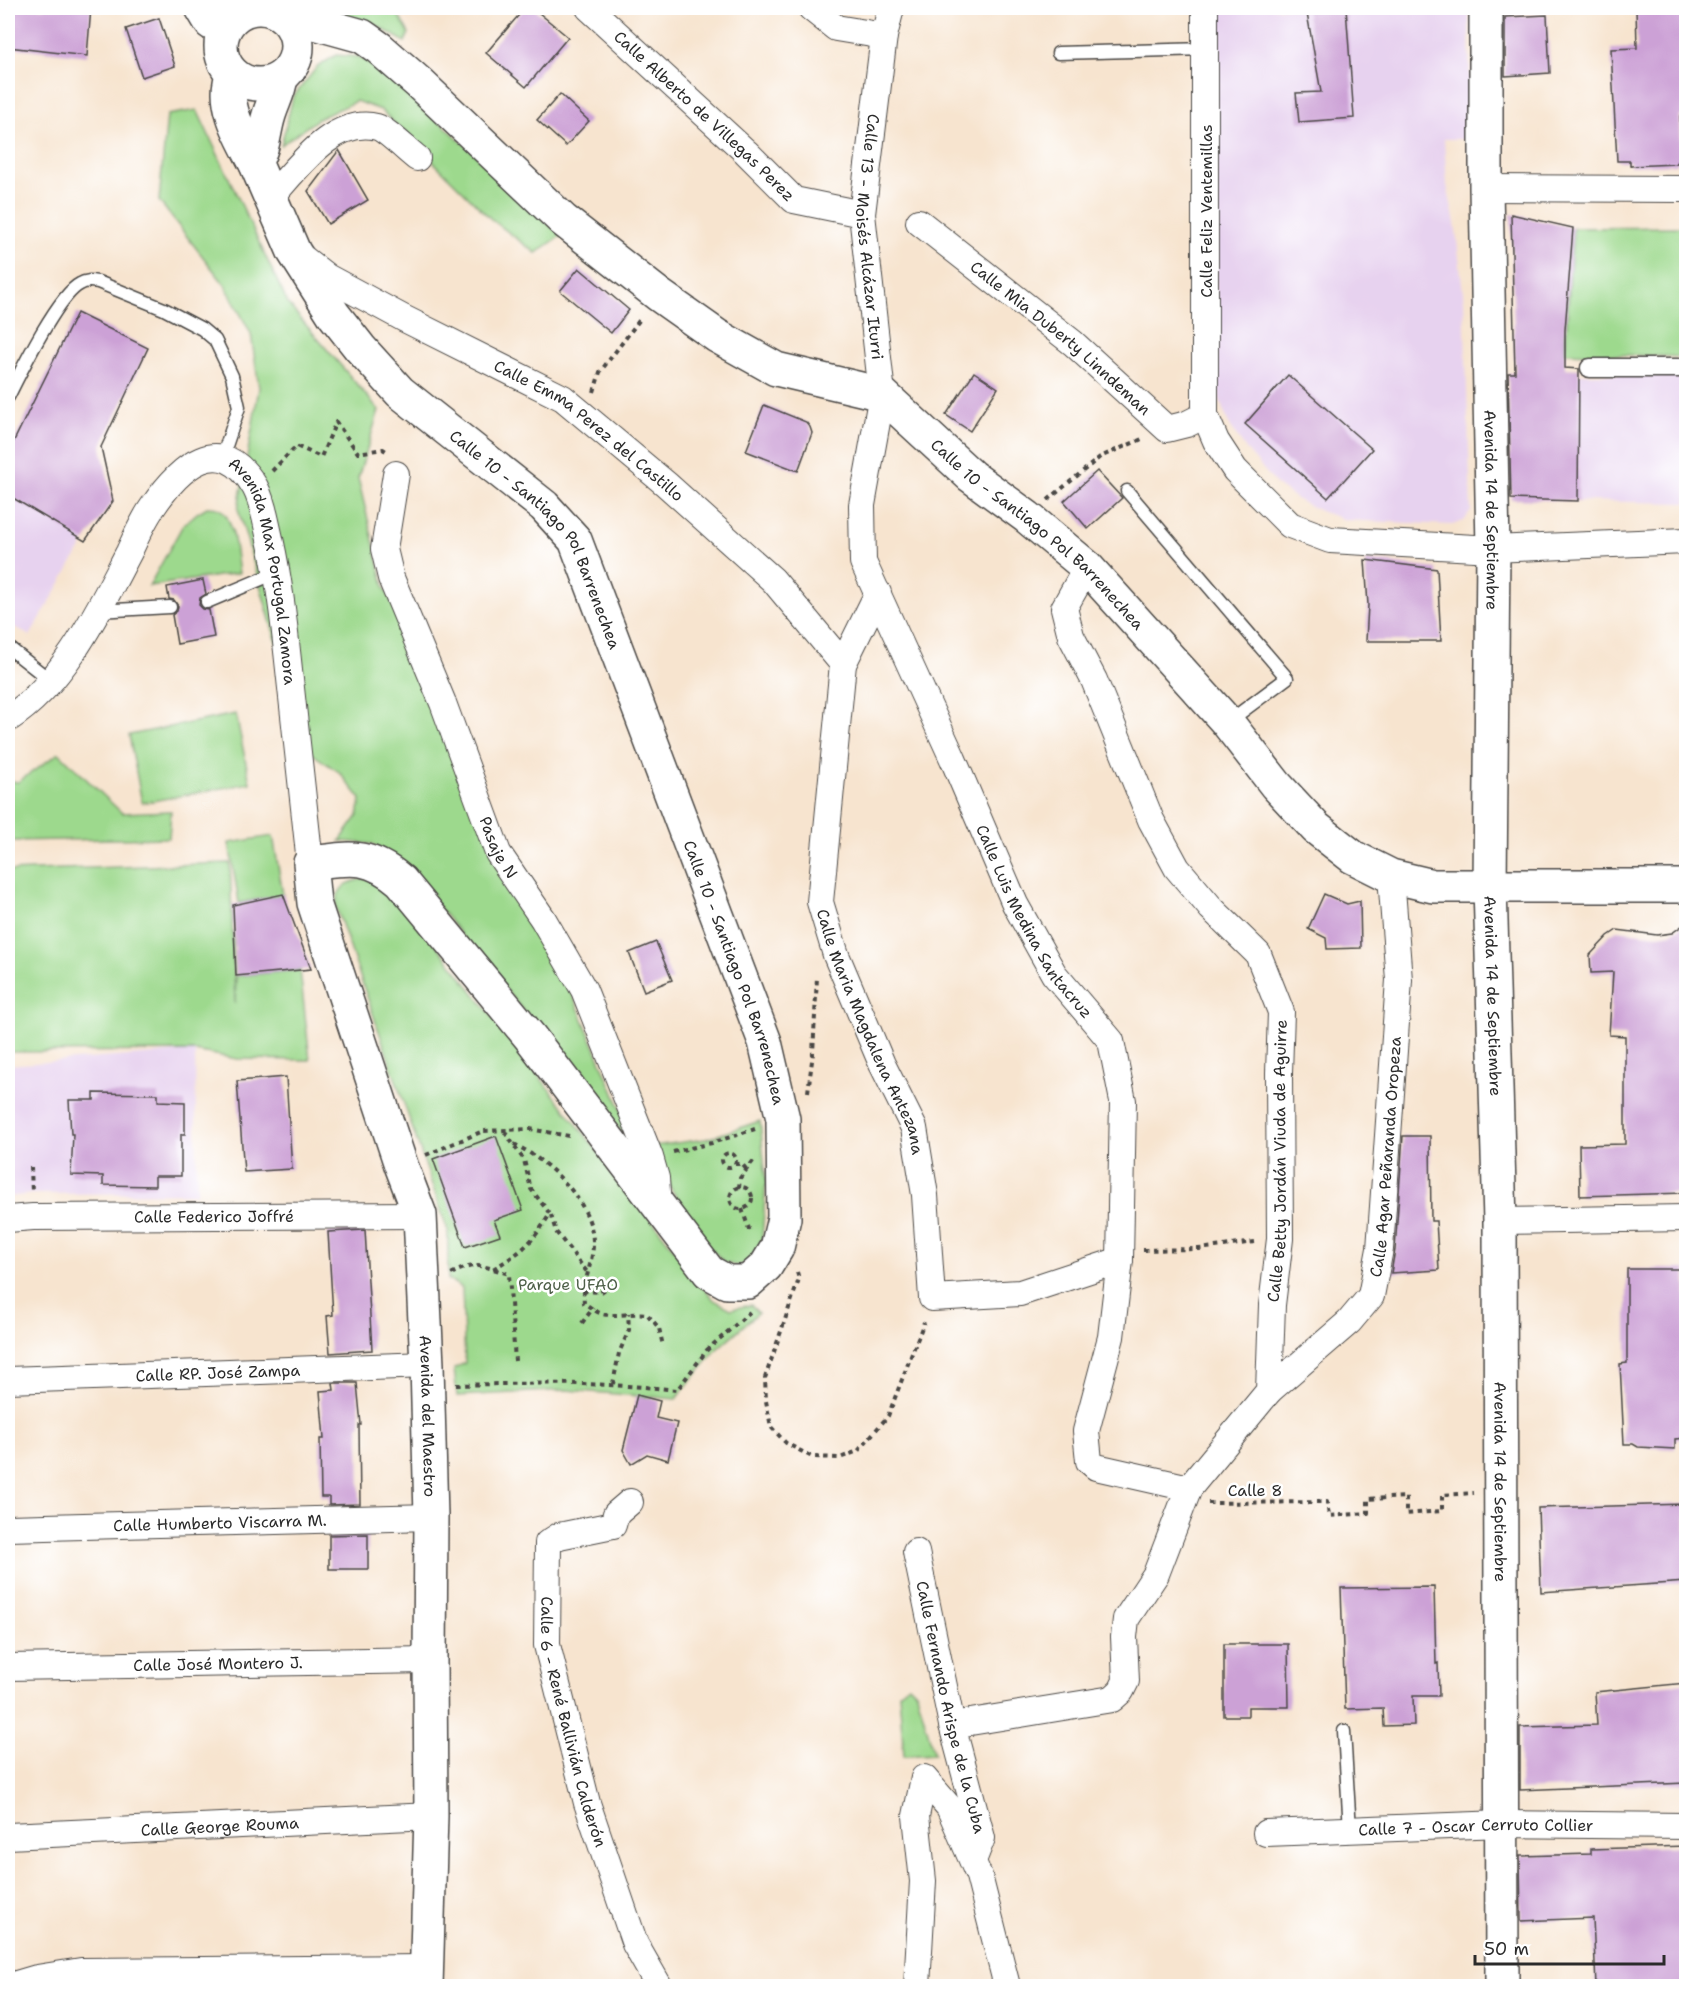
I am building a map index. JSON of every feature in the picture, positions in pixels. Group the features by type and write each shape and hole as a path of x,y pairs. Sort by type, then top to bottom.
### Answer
{"main road":[{"path":"202,8 211,23 224,30"},
{"name":"Avenida 14 de Septiembre","path":"1486,8 1486,188 1493,549 1490,887 1500,1221 1502,1986"},
{"path":"255,162 259,155 269,115 288,69 298,47 296,34 289,22 259,10 240,13 231,21 224,30 221,42 226,65 233,74 244,81 257,84 270,83 288,69 321,49 379,48"},
{"name":"Calle 10 - Santiago Pol Barrenechea","path":"259,10 362,36 379,48 563,220 659,295 717,336 776,369 882,394 971,476 1027,517 1088,567 1227,722 1276,785 1316,828 1353,857 1391,876 1433,886 1686,886"},
{"name":"Calle 10 - Santiago Pol Barrenechea","path":"233,74 228,84 231,107 248,148 294,252 334,315 400,392 544,506 575,540 765,1042 783,1119 784,1218 777,1248 766,1266 748,1282 727,1282 709,1272 530,1037 401,881 384,867 370,861 343,859 310,863"},
{"name":"Avenida del Maestro","path":"310,863 314,903 401,1165 420,1215 428,1375 431,1517 431,1816 426,1977"}],"street":[{"name":"Calle Alberto de Villegas Perez","path":"589,8 746,152 794,200 862,214"},
{"path":"811,8 836,28 884,36"},
{"name":"Calle 13 - Moisés Alcázar Iturri","path":"882,394 862,214 884,36 891,8"},
{"name":"Calle Feliz Ventemillas","path":"1205,8 1207,49 1205,415"},
{"path":"271,196 326,138 354,126 379,127 417,158"},
{"path":"1486,188 1686,189"},
{"name":"Calle Mia Duberty Linndeman","path":"920,222 1073,343 1167,429"},
{"name":"Calle Emma Perez del Castillo","path":"294,252 327,277 403,318 563,398 666,484 773,580 843,664"},
{"path":"1590,368 1686,368"},
{"name":"Calle Luis Medina Santacruz","path":"882,394 862,505 863,562 1015,904 1054,974 1111,1041 1123,1101 1120,1260 1111,1337 1086,1431 1089,1461 1096,1467 1186,1495"},
{"path":"1167,429 1187,424 1205,415 1216,441 1235,470 1290,525 1330,540 1493,549 1686,541"},
{"name":"Avenida Max Portugal Zamora","path":"8,718 25,707 51,681 97,611 152,509 170,485 196,461 211,457 222,458 235,464 256,488 264,511 278,572 310,863"},
{"name":"Pasaje N","path":"396,474 384,549 391,578 444,703 498,854 543,919 584,990 650,1157 656,1178 658,1206"},
{"name":"Calle Betty Jordán Viuda de Aguirre","path":"1088,567 1065,608 1071,636 1094,680 1151,820 1177,868 1211,908 1258,954 1281,1012 1280,1239 1272,1305 1269,1391"},
{"name":"Calle Maria Magdalena Antezana","path":"878,593 843,664 820,902 836,955 882,1064 914,1128 926,1196 932,1298"},
{"name":"Calle Agar Peñaranda Oropeza","path":"1269,1391 1349,1322 1371,1296 1380,1249 1399,980 1391,876"},
{"name":"Calle Federico Joffré","path":"8,1219 420,1215"},
{"path":"1500,1221 1686,1218"},
{"path":"932,1298 1020,1293 1120,1260"},
{"name":"Calle RP. José Zampa","path":"8,1380 428,1375"},
{"path":"952,1725 1112,1699 1121,1691 1126,1682 1124,1637 1126,1619 1156,1574 1186,1495 1269,1391"},
{"name":"Calle 6 - René Ballivián Calderón","path":"630,1502 616,1514 613,1525 559,1536 548,1543 547,1646 587,1803 635,1944 659,1986"},
{"name":"Calle Humberto Viscarra M.","path":"8,1528 431,1517"},
{"name":"Calle Fernando Arispe de la Cuba","path":"916,1552 952,1725 982,1838 973,1861"},
{"name":"Calle José Montero J.","path":"8,1667 430,1660"},
{"path":"917,1986 922,1881 915,1816 924,1778 949,1807 979,1876 1007,1986"},
{"name":"Calle George Rouma","path":"8,1836 431,1816"},
{"name":"Calle 7 - Oscar Cerruto Collier","path":"1266,1833 1502,1824 1686,1826"},
{"path":"10,1986 37,1978 81,1971 426,1977"}],"lane":[{"path":"1058,53 1207,49"},
{"path":"8,397 27,357 64,299 78,284 88,280 98,282 164,309 202,329 215,340 232,376 239,407 222,458"},
{"path":"1127,491 1287,678 1227,722"},
{"path":"207,602 278,572"},
{"path":"97,611 170,607"},
{"path":"8,647 51,681"},
{"path":"1344,1731 1350,1830"}],"path":[{"path":"585,418 600,372 659,295"},
{"path":"256,488 296,446 321,457 336,422 358,453 383,449 397,463 396,474"},
{"path":"1027,517 1100,457 1167,429"},
{"path":"650,1157 712,1143 800,1114 807,1099 813,1053 817,972"},
{"path":"504,1130 524,1160 531,1189 550,1214 556,1232 587,1272"},
{"path":"401,1165 483,1131 530,1130 566,1135 589,1144 604,1135"},
{"path":"514,1144 533,1154 551,1168 575,1194 589,1218 593,1244 583,1291 584,1303 601,1314 648,1314 658,1328 663,1346"},
{"path":"738,1188 749,1191 752,1197 748,1207 742,1209 735,1207 731,1202 740,1178 757,1157"},
{"path":"735,1164 742,1164 746,1169"},
{"path":"31,1167 32,1194"},
{"path":"493,1269 517,1255 532,1242 550,1214"},
{"path":"1120,1260 1139,1251 1199,1248 1280,1239"},
{"path":"796,1263 799,1279 765,1378 766,1401 771,1426 786,1443 812,1457 840,1458 858,1451 888,1416 902,1376 920,1338 932,1298"},
{"path":"447,1276 467,1266 481,1265 509,1274 515,1362"},
{"path":"583,1291 601,1292 607,1288"},
{"path":"582,1323 593,1308"},
{"path":"428,1375 613,1384 677,1390 707,1350 751,1311"},
{"path":"613,1384 619,1353 629,1330 628,1313"},
{"name":"Calle 8","path":"1186,1495 1327,1502 1329,1515 1368,1513 1368,1499 1406,1497 1406,1514 1442,1511 1442,1495 1483,1493 1500,1482"}],"shaded area":[{"path":"1213,8 1469,8 1470,139 1444,139 1447,185 1455,223 1464,301 1471,511 1464,521 1452,525 1346,520 1320,511 1298,500 1278,486 1245,448 1229,424 1220,401 1217,382"},
{"path":"1579,374 1686,375 1686,503 1578,501"},
{"path":"8,495 85,541 30,636 8,623"},
{"path":"195,1051 197,1193 32,1194 8,1197 8,1065"}],"green space":[{"path":"309,8 394,8 409,33 405,42 374,24"},
{"path":"336,55 360,57 391,76 562,235 536,253 491,219 381,110 356,101 318,119 281,145 293,97 317,67"},
{"path":"197,110 288,304 379,410 358,478 384,586 556,955 640,1155 404,864 372,844 340,841 358,816 361,799 339,772 308,751 238,509 259,388 251,334 225,285 159,201 167,115"},
{"path":"1686,227 1686,357 1565,353 1573,228"},
{"path":"207,507 220,509 229,521 239,573 149,586 183,525"},
{"path":"236,714 250,783 142,803 129,735"},
{"path":"59,753 122,813 171,811 169,838 8,841 8,781 18,782"},
{"path":"273,836 283,895 239,903 229,843"},
{"path":"230,863 235,1003 236,976 300,970 310,1060 237,1059 195,1051 8,1052 8,871"},
{"name":"Parque UFAO","path":"367,878 382,883 428,934 714,1300 731,1309 751,1305 758,1313 718,1348 676,1399 567,1390 457,1396 454,1369 465,1363 462,1288 448,1279 448,1231 336,907 341,889 349,883"},
{"path":"760,1121 766,1181 762,1240 750,1261 738,1266 725,1263 708,1246 666,1181 653,1146 706,1139"},
{"path":"909,1685 917,1693 934,1754 904,1756 899,1693"}],"building":[{"path":"8,8 91,8 87,56 8,47"},
{"path":"525,8 533,8 568,37 526,87 486,53"},
{"path":"1306,8 1346,8 1354,118 1299,122 1296,93 1321,92"},
{"path":"1636,8 1684,8 1686,110 1683,110 1684,116 1680,116 1682,156 1676,164 1630,166 1630,161 1617,161 1611,49 1637,48"},
{"path":"1547,15 1550,73 1505,76 1505,17"},
{"path":"159,18 175,66 142,77 126,29"},
{"path":"560,94 589,121 566,146 537,120"},
{"path":"339,150 368,200 328,224 308,191"},
{"path":"1511,214 1573,228 1565,330 1565,368 1579,369 1578,501 1511,499 1508,373 1515,373"},
{"path":"579,268 629,310 611,333 560,291"},
{"path":"77,313 148,348 101,447 113,501 85,541 8,495 8,453"},
{"path":"974,372 998,388 970,431 946,415"},
{"path":"1288,375 1372,449 1328,498 1245,424"},
{"path":"764,405 806,422 810,427 812,433 798,471 746,451"},
{"path":"1097,471 1122,498 1088,529 1064,501"},
{"path":"1365,560 1437,569 1441,641 1366,641 1368,605"},
{"path":"203,580 206,594 200,598 199,605 209,610 214,637 177,644 172,615 177,611 178,606 174,600 169,599 167,587"},
{"path":"283,894 311,969 236,976 233,905"},
{"path":"1324,894 1347,904 1360,901 1361,948 1327,949 1326,938 1308,929"},
{"path":"1686,923 1686,1193 1580,1196 1579,1145 1625,1144 1625,1036 1609,1035 1613,972 1591,973 1590,955 1617,930 1657,935 1672,933"},
{"path":"656,942 672,980 644,991 629,953"},
{"path":"286,1077 292,1169 244,1172 237,1081"},
{"path":"94,1093 158,1094 158,1101 185,1102 185,1134 181,1134 181,1176 155,1176 155,1186 103,1185 103,1176 71,1175 73,1134 71,1134 69,1100 94,1100"},
{"path":"496,1136 523,1210 494,1220 500,1235 465,1247 433,1159"},
{"path":"1403,1136 1430,1136 1431,1221 1436,1221 1439,1270 1391,1273 1395,1250"},
{"path":"365,1230 372,1350 330,1353 327,1316 333,1315 328,1232"},
{"path":"1627,1269 1686,1269 1686,1438 1675,1439 1675,1449 1624,1444 1620,1364 1627,1363"},
{"path":"333,1383 357,1383 361,1425 359,1425 360,1504 329,1505 329,1497 321,1497 320,1439 324,1439 320,1391 334,1390"},
{"path":"637,1395 660,1401 656,1418 677,1423 668,1460 647,1454 631,1464 623,1450"},
{"path":"1686,1504 1686,1582 1541,1592 1538,1508"},
{"path":"368,1534 368,1569 329,1569 329,1535"},
{"path":"1434,1587 1439,1696 1413,1696 1414,1725 1384,1726 1383,1708 1345,1709 1341,1588"},
{"path":"1224,1644 1288,1644 1289,1707 1248,1707 1248,1716 1224,1716"},
{"path":"1686,1683 1686,1783 1520,1790 1520,1727 1597,1725 1595,1692"},
{"path":"1686,1846 1686,1986 1596,1986 1593,1918 1521,1921 1520,1856 1591,1854 1591,1849"}]}
